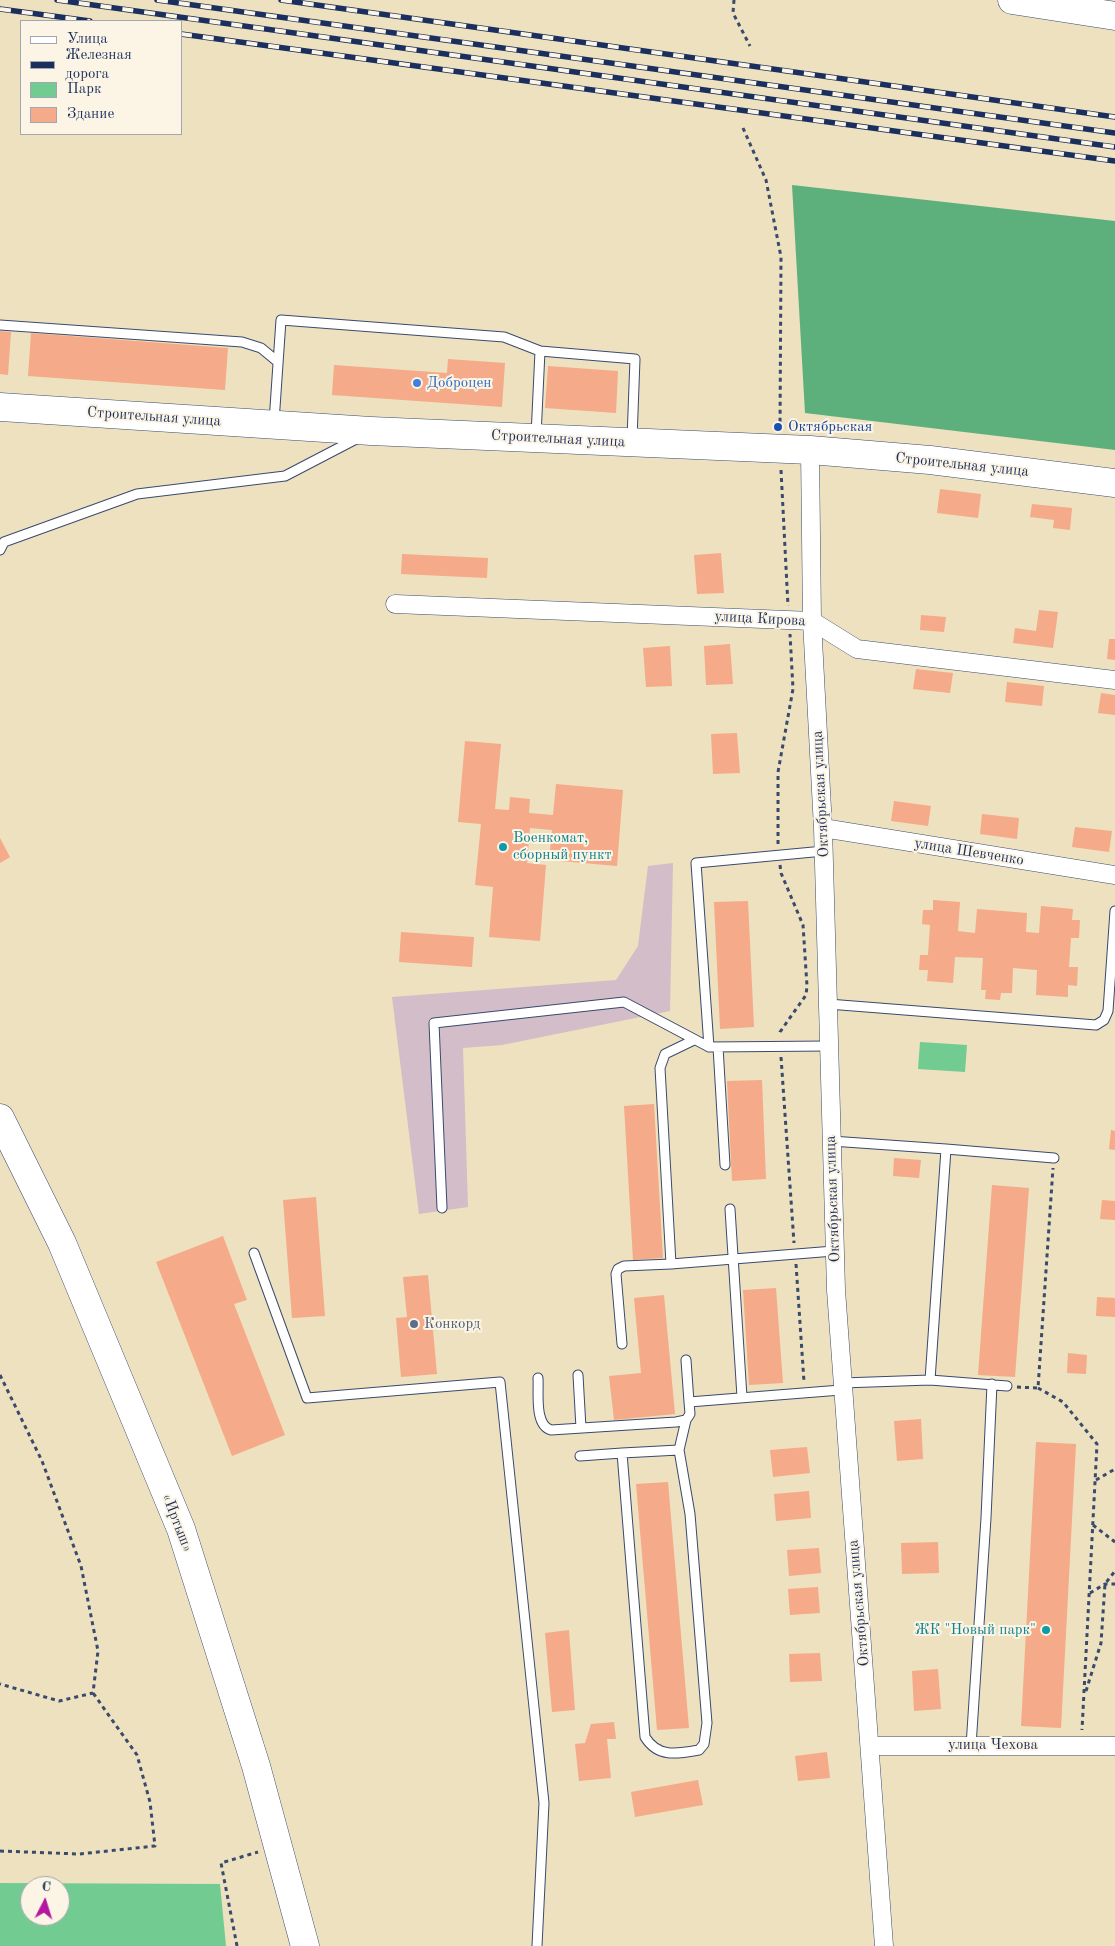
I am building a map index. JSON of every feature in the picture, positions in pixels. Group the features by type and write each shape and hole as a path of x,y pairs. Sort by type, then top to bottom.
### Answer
{"main road":[{"path":"1012,0 1115,16"},
{"name":"Строительная улица","path":"0,407 371,431 810,450 930,460 1115,483"},
{"name":"«Иртыш»","path":"0,1118 62,1243 181,1529 256,1766 305,1946"}],"street":[{"name":"Октябрьская улица","path":"810,450 812,621 824,852 834,1250 841,1386 884,1946"},
{"name":"улица Кирова","path":"395,604 812,621 857,649 1115,680"},
{"name":"улица Шевченко","path":"823,828 1115,875"},
{"name":"улица Чехова","path":"870,1746 1079,1744 1115,1746"}],"lane":[{"path":"273,424 281,320 504,337 540,351 635,359 632,442"},
{"path":"0,325 242,342 261,348 278,362"},
{"path":"536,438 540,351"},
{"path":"0,550 4,542 137,494 285,476 371,431"},
{"path":"725,1165 696,863 824,852"},
{"path":"828,1004 1096,1025 1104,1020 1108,1011 1115,911"},
{"path":"442,1208 434,1023 624,1002 694,1040 713,1047 829,1046"},
{"path":"671,1264 660,1068 665,1054 694,1040"},
{"path":"832,1141 1054,1158"},
{"path":"930,1380 946,1149"},
{"path":"730,1209 742,1398"},
{"path":"622,1344 616,1274 618,1269 624,1266 671,1264 834,1250"},
{"path":"254,1253 307,1398 500,1382 544,1803 537,1946"},
{"path":"622,1454 645,1737 651,1747 661,1753 699,1750 704,1744 707,1723 690,1514 679,1450 686,1420 690,1414 686,1360"},
{"path":"578,1375 581,1428"},
{"path":"538,1378 540,1421 545,1428 581,1428 686,1420"},
{"path":"689,1402 805,1392 841,1386 930,1380 1007,1386"},
{"path":"971,1746 986,1518 992,1384"},
{"path":"580,1456 679,1450"}],"path":[{"path":"734,0 733,13 750,46"},
{"path":"743,128 766,180 780,257 780,449 793,689 777,785 779,856 781,873 803,925 807,986 806,996 780,1032 805,1392"},
{"path":"1038,1388 1054,1158"},
{"path":"0,1375 42,1461 81,1566 98,1652 92,1693 137,1755 150,1802 154,1846 79,1854 0,1851"},
{"path":"1007,1386 1038,1388 1063,1402 1097,1444 1082,1742 1079,1744"},
{"path":"1096,1481 1115,1469"},
{"path":"1093,1525 1115,1542"},
{"path":"1090,1594 1106,1584 1115,1571"},
{"path":"1106,1584 1115,1584"},
{"path":"1084,1697 1101,1642 1106,1584"},
{"path":"0,1684 59,1701 92,1693"},
{"path":"237,1946 221,1863 278,1846"}],"shaded area":[{"path":"673,863 670,1011 502,1045 463,1048 468,1207 419,1214 392,997 616,980 638,946 648,866"}],"green space":[{"path":"792,185 1115,221 1115,450 805,413"},
{"path":"920,1042 967,1045 965,1072 918,1069"},
{"path":"0,1883 20,1883 20,1926 70,1926 70,1883 220,1884 226,1946 0,1946"}],"building":[{"path":"0,331 11,332 8,375 0,374"},
{"path":"31,333 228,348 225,390 28,376"},
{"path":"448,359 505,363 502,407 332,395 334,365 447,373"},
{"path":"548,366 618,371 616,413 545,408"},
{"path":"940,489 981,494 978,518 937,513"},
{"path":"1032,504 1072,508 1070,530 1053,528 1054,520 1030,517"},
{"path":"721,553 724,593 697,594 694,555"},
{"path":"402,554 488,558 487,578 401,574"},
{"path":"1039,610 1058,612 1053,648 1013,643 1015,628 1036,631"},
{"path":"921,615 946,617 944,632 920,630"},
{"path":"1109,639 1115,639 1115,660 1107,659"},
{"path":"730,644 733,684 706,685 704,646"},
{"path":"670,646 672,686 646,687 643,648"},
{"path":"916,669 953,673 950,693 913,689"},
{"path":"1007,682 1044,686 1042,706 1005,702"},
{"path":"1101,693 1115,695 1115,715 1098,713"},
{"path":"737,733 740,773 713,774 711,734"},
{"name":"Военкомат, сборный пункт","path":"465,741 501,744 495,809 509,810 510,797 530,799 529,813 553,815 556,784 623,790 617,866 549,860 552,830 530,828 527,863 546,865 540,941 489,937 493,887 475,885 481,824 458,822"},
{"path":"894,801 931,806 928,826 891,821"},
{"path":"982,814 1019,818 1017,839 980,834"},
{"path":"1075,827 1112,831 1109,852 1072,847"},
{"path":"0,838 10,857 0,863"},
{"path":"933,900 960,902 958,931 975,933 977,909 1027,913 1026,932 1039,933 1041,906 1073,909 1072,920 1080,920 1079,938 1071,938 1069,967 1078,967 1077,986 1068,985 1068,997 1036,995 1037,970 1013,968 1012,993 1001,993 1000,1000 985,999 986,990 981,990 983,958 955,957 953,983 927,981 928,970 919,970 920,955 928,955 930,925 922,924 923,910 933,910"},
{"path":"748,901 754,1027 720,1029 714,902"},
{"path":"401,932 474,937 472,967 399,962"},
{"path":"762,1080 766,1179 732,1181 727,1081"},
{"path":"654,1104 663,1258 633,1260 624,1106"},
{"path":"1111,1130 1115,1131 1115,1150 1109,1149"},
{"path":"894,1158 921,1160 919,1178 893,1176"},
{"path":"992,1185 1029,1188 1015,1377 978,1375"},
{"path":"316,1197 325,1316 292,1318 283,1200"},
{"path":"1102,1200 1115,1201 1115,1220 1100,1219"},
{"path":"223,1236 247,1300 234,1304 285,1435 232,1456 156,1262"},
{"path":"428,1275 437,1374 401,1377 396,1318 407,1317 403,1277"},
{"path":"776,1288 783,1383 749,1385 743,1290"},
{"path":"664,1295 675,1414 614,1420 609,1376 641,1373 634,1298"},
{"path":"1097,1297 1115,1298 1115,1317 1096,1316"},
{"path":"1068,1353 1087,1355 1086,1374 1067,1373"},
{"path":"921,1419 923,1459 897,1461 894,1421"},
{"name":"ЖК \"Новый парк\"","path":"1036,1442 1076,1444 1061,1728 1021,1726"},
{"path":"807,1447 810,1473 773,1477 770,1450"},
{"path":"668,1482 689,1728 657,1730 636,1484"},
{"path":"809,1491 811,1518 776,1521 774,1494"},
{"path":"938,1542 939,1573 902,1574 901,1543"},
{"path":"819,1548 821,1573 789,1576 787,1550"},
{"path":"818,1587 820,1613 790,1615 788,1589"},
{"path":"569,1630 575,1710 552,1712 545,1633"},
{"path":"820,1653 822,1681 790,1682 789,1654"},
{"path":"938,1669 941,1709 914,1711 912,1671"},
{"path":"614,1722 616,1739 607,1739 611,1778 579,1781 575,1744 585,1743 591,1724"},
{"path":"827,1752 830,1778 798,1781 795,1756"},
{"path":"698,1780 703,1805 635,1817 631,1792"}],"railway":[{"path":"57,0 1115,147"},
{"path":"157,0 1115,133"},
{"path":"281,0 1115,117"},
{"path":"0,9 82,20"},
{"path":"182,34 1115,161"}],"place":[{"name":"Доброцен","path":"417,383"},
{"name":"Октябрьская","path":"778,427"},
{"name":"Военкомат, сборный пункт","path":"503,847"},
{"name":"Конкорд","path":"414,1324"},
{"name":"ЖК \"Новый парк\"","path":"1046,1630"}]}
